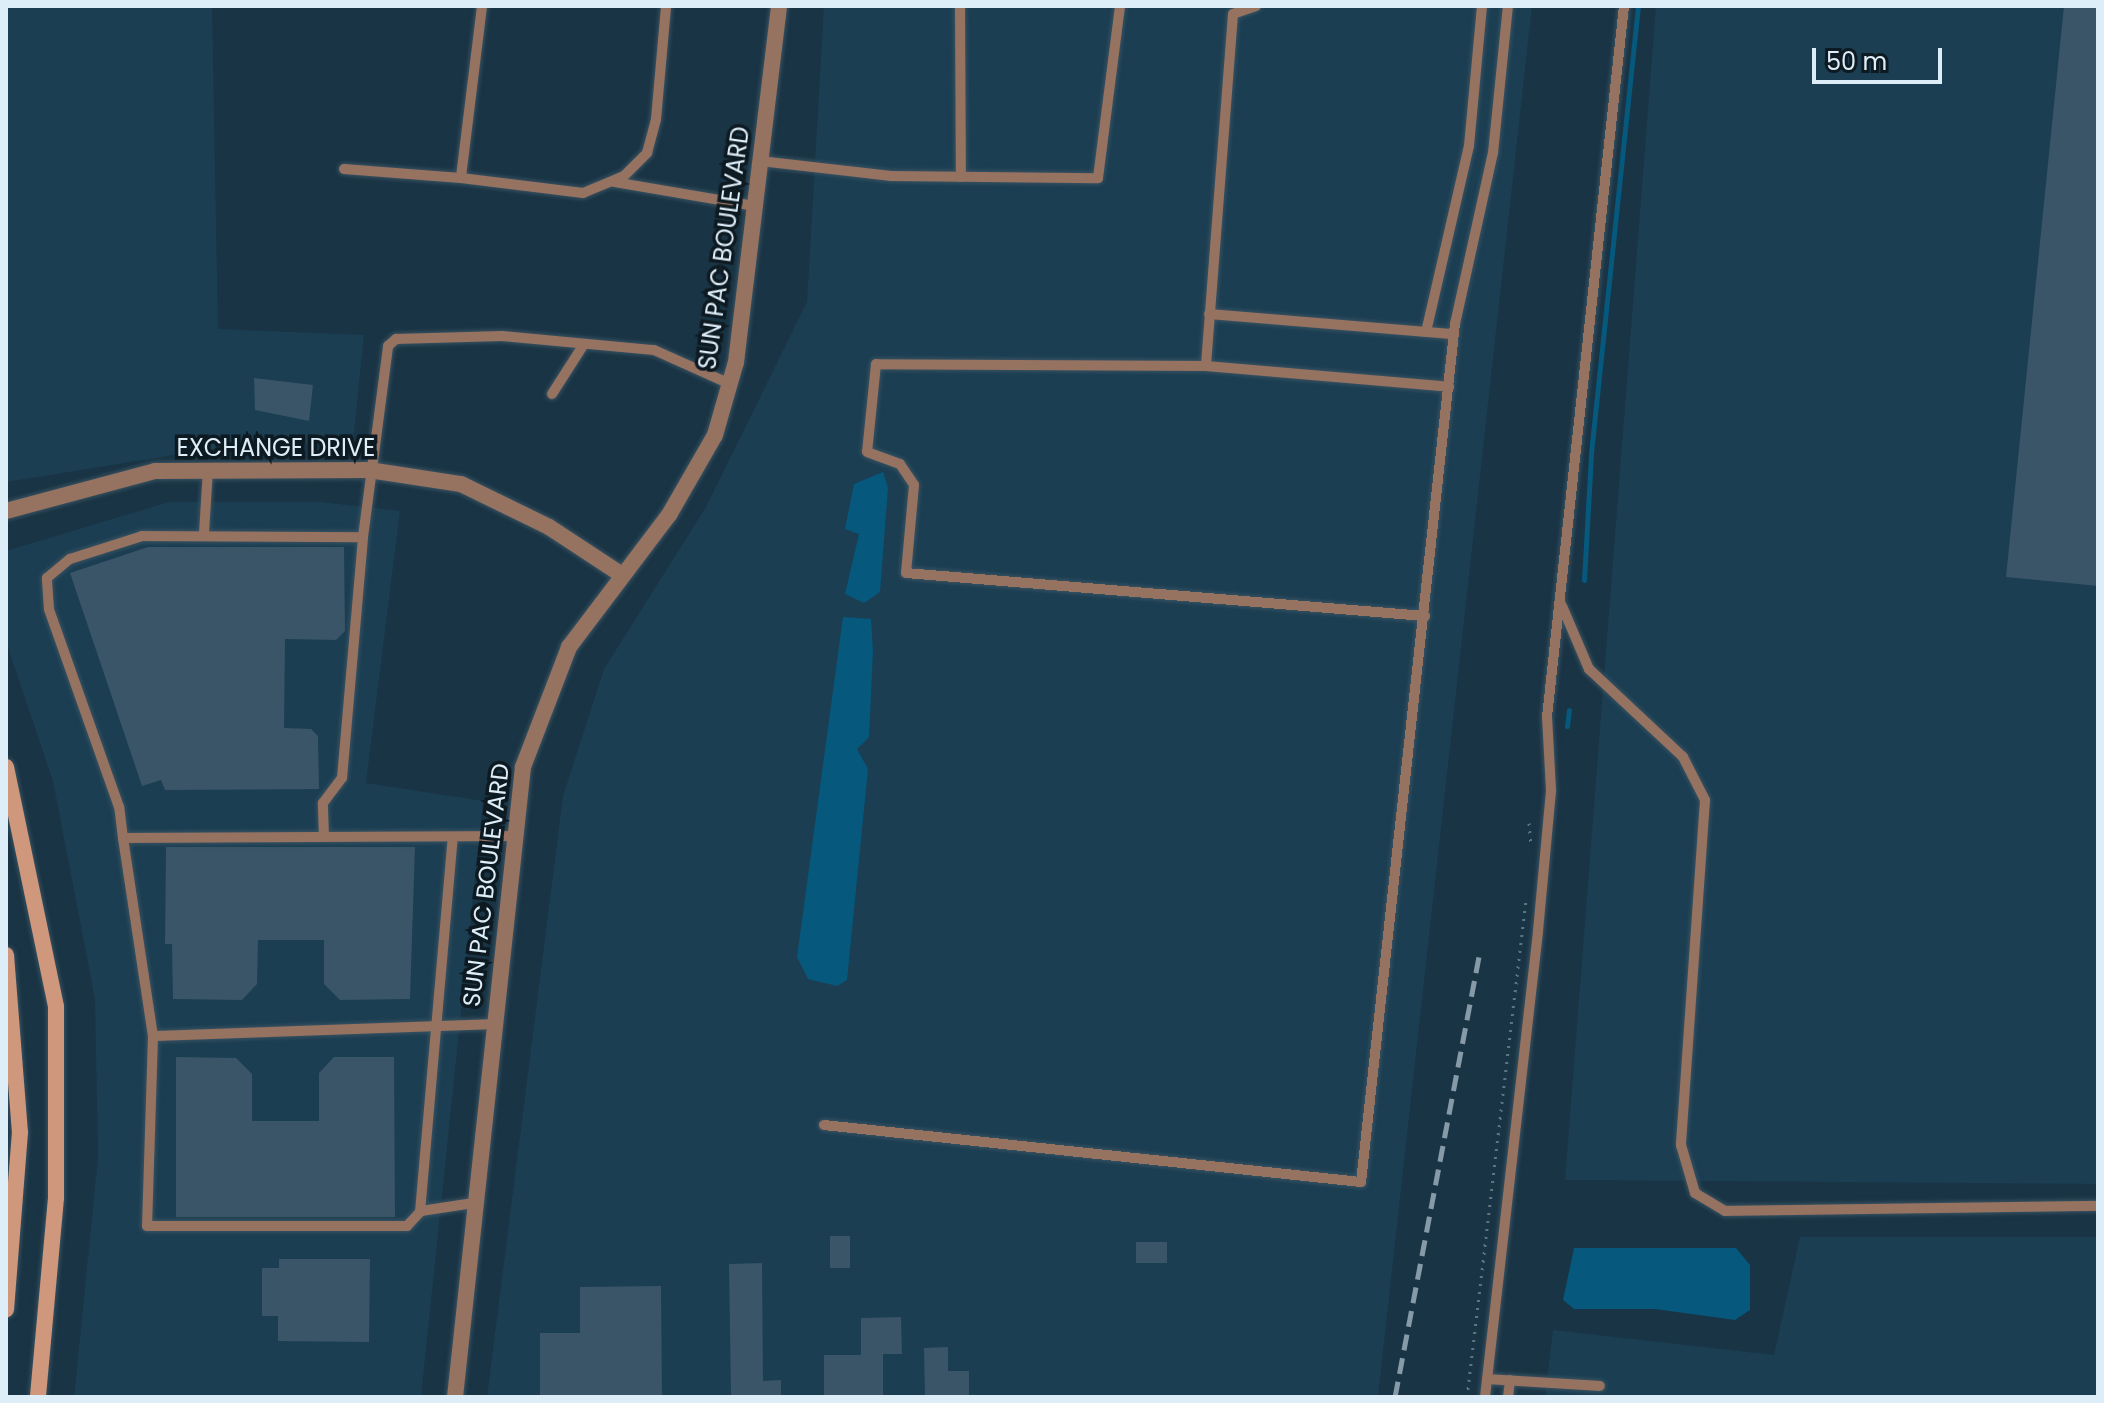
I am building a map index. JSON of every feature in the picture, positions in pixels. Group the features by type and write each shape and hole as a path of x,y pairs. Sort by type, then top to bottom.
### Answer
{"main road":[{"path":"6,767 56,1007 56,1198 38,1397"},
{"path":"6,955 20,1132 6,1309"}],"street":[{"name":"SUN PAC BOULEVARD","path":"455,1397 512,836 523,767 554,674 622,575 669,515 715,435 730,384 779,6"},
{"name":"EXCHANGE DRIVE","path":"6,511 155,471 375,471 461,484 549,527 622,575"}],"lane":[{"path":"461,178 482,6"},
{"path":"344,169 461,178 583,193 614,182 647,153 656,119 666,6"},
{"path":"960,6 961,177"},
{"path":"760,161 891,176 1098,178 1120,6"},
{"path":"1206,366 1233,14 1256,6"},
{"path":"1426,332 1469,146 1482,6"},
{"path":"824,1125 1361,1182 1454,334 1493,153 1508,6"},
{"path":"1485,1397 1550,808 1547,717 1624,6"},
{"path":"614,182 755,206"},
{"path":"1209,314 1454,334"},
{"path":"324,837 323,803 342,778 363,537 375,471 388,346 396,339 502,336 654,350 730,384"},
{"path":"552,394 584,344"},
{"path":"1425,616 906,573 914,485 900,464 867,452 876,364 1206,366 1449,387"},
{"path":"204,533 208,469"},
{"path":"363,537 204,533 142,536 70,559 47,578 49,609 119,807 153,1036 147,1226 407,1226 420,1212 453,837"},
{"path":"1560,600 1589,669 1683,757 1705,800 1681,1145 1695,1193 1725,1211 2098,1206"},
{"path":"123,838 512,836"},
{"path":"153,1036 439,1022 492,1024"},
{"path":"420,1212 473,1203"},
{"path":"1487,1379 1600,1386"},
{"path":"1508,1397 1510,1380"}],"path":[{"path":"1529,823 1531,858"},
{"path":"1467,1397 1526,893"}],"shaded area":[{"path":"6,6 212,6 218,329 364,335 353,442 224,447 6,482"},
{"path":"824,6 1532,6 1378,1397 487,1397 563,796 604,669 706,507 807,302"},
{"path":"1656,6 2098,6 2098,1184 1565,1180"},
{"path":"169,502 321,502 400,511 366,783 483,801 421,1397 74,1397 98,1157 95,999 53,781 6,642 6,551"},
{"path":"1800,1237 2098,1237 2098,1397 1545,1397 1553,1330 1774,1355"}],"water":[{"path":"883,472 888,488 880,592 864,603 845,594 859,534 845,529 854,484"},
{"path":"843,617 871,619 873,651 869,737 857,749 868,769 847,980 837,986 808,979 797,957"},
{"path":"1574,1248 1736,1248 1750,1265 1750,1310 1735,1320 1655,1309 1574,1309 1563,1300"}],"building":[{"path":"2064,6 2098,6 2098,586 2006,577"},
{"path":"254,378 313,385 309,421 255,410"},
{"path":"148,547 344,547 345,631 336,640 285,639 284,728 311,729 318,736 319,789 165,790 161,780 142,786 70,573"},
{"path":"166,847 415,847 410,999 340,1000 324,984 324,940 258,940 257,984 242,1000 173,999 172,944 165,944"},
{"path":"176,1057 236,1058 252,1074 252,1121 319,1121 319,1073 334,1057 394,1057 395,1217 176,1217"},
{"path":"830,1236 850,1236 850,1268 830,1268"},
{"path":"1136,1242 1167,1242 1167,1263 1136,1263"},
{"path":"279,1259 370,1259 369,1342 278,1341 278,1316 262,1316 262,1268 279,1268"},
{"path":"762,1263 763,1381 781,1380 781,1397 731,1397 729,1264"},
{"path":"661,1286 662,1397 540,1397 540,1333 580,1333 580,1287"},
{"path":"901,1317 902,1354 883,1354 883,1397 824,1397 824,1355 861,1355 861,1318"},
{"path":"948,1347 948,1371 969,1371 969,1397 925,1397 924,1348"}],"waterway":[{"path":"1584,580 1591,453 1638,6"},
{"path":"1567,726 1569,710"}],"railway":[{"path":"1395,1397 1480,950"}]}
